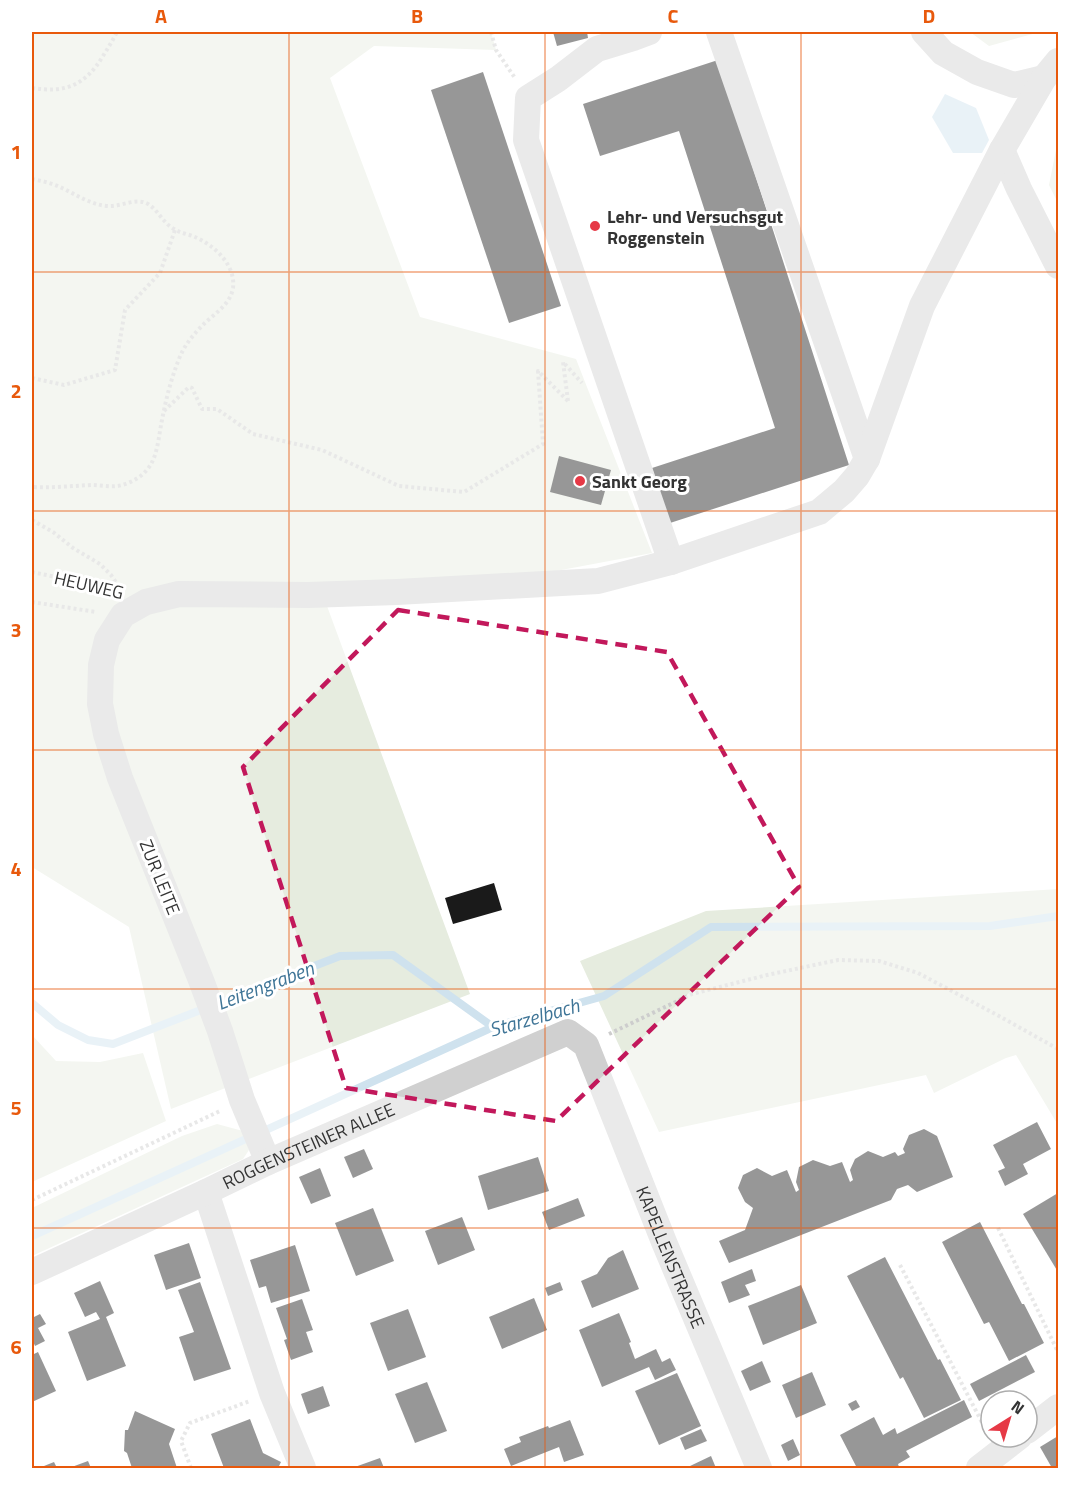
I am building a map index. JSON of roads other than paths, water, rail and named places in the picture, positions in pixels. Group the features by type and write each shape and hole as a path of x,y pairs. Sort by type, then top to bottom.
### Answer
{"street":[{"path":"649,32 597,49 558,79 528,98 526,140 670,562"},
{"path":"719,32 867,459"},
{"path":"924,32 943,53 977,72 1014,85 1051,70"},
{"name":"ZUR LEITE","path":"265,1156 201,980 120,778 106,734 100,704 100,665 122,603 146,602 179,594 352,594 598,581 670,562 819,512 857,477 867,459 922,306 1002,150 1051,70"},
{"path":"1002,150 1019,189 1059,266"},
{"name":"ROGGENSTEINER ALLEE","path":"32,1272 206,1192 265,1156 568,1032 586,1045"},
{"name":"KAPELLENSTRASSE","path":"586,1045 664,1242 759,1468"},
{"path":"206,1192 297,1465"},
{"path":"988,1461 1004,1449"}],"water":[{"path":"945,94 976,108 989,140 982,153 953,153 932,117"}],"waterway":[{"name":"Starzelbach","path":"32,1236 493,1027 604,996 711,927 990,926 1058,916"},
{"name":"Leitengraben","path":"32,1003 58,1025 88,1040 113,1044 340,956 393,955 493,1027"}],"place":[{"name":"Lehr- und Versuchsgut Roggenstein","path":"595,226"},
{"name":"Sankt Georg","path":"580,481"}]}
